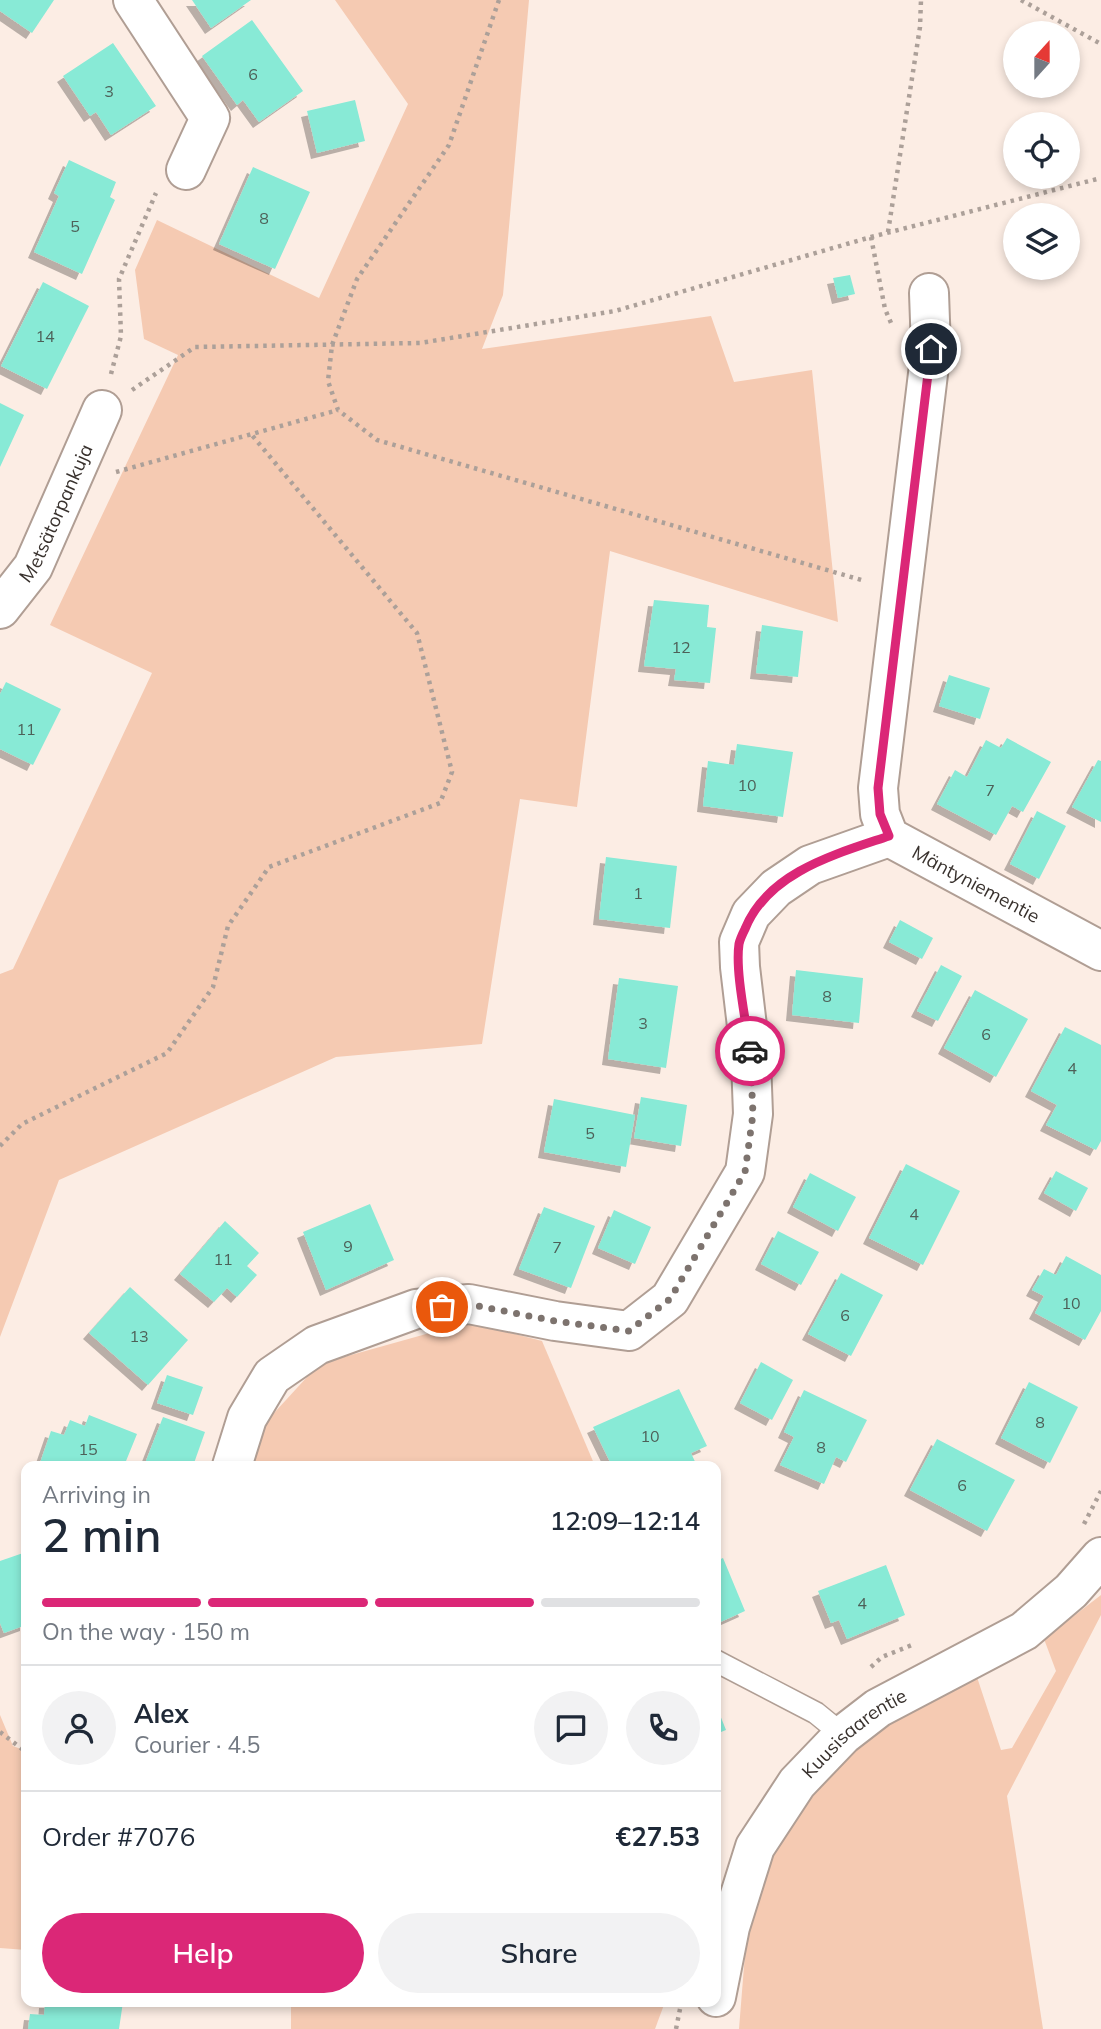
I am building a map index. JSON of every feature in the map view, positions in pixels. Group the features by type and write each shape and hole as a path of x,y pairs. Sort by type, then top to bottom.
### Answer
{"street":[{"path":"133,0 210,118 186,170"},
{"name":"Mäntyniementie","path":"929,293 931,349 878,788 880,814 889,836 1101,950"},
{"name":"Metsätorpankuja","path":"0,609 33,567 102,410"},
{"path":"234,1461 247,1418 272,1376 317,1345 416,1309 468,1304 555,1321 629,1331 670,1299 745,1172 753,1114 751,1060 739,942 751,914 775,888 810,865 889,836"},
{"name":"Kuusisaarentie","path":"721,1971 730,1927 755,1847 797,1783 843,1735 878,1708 1024,1631 1071,1591 1101,1557"},
{"name":"Kuusisaarentie","path":"710,2029 714,2007"}],"lane":[{"path":"721,1664 816,1713 843,1735"}],"path":[{"path":"499,0 449,145 358,279 332,345 328,381 338,410 377,440 869,582"},
{"path":"888,232 920,27 921,0"},
{"path":"1021,0 1101,44"},
{"path":"102,410 121,336 119,279 162,180 186,170"},
{"path":"102,410 195,347 420,343 615,311 888,232 1101,178"},
{"path":"870,237 885,309 894,329"},
{"path":"69,485 338,410"},
{"path":"0,1146 22,1124 167,1053 213,987 228,926 269,867 440,803 452,772 417,633 251,434"},
{"path":"0,1732 21,1748"},
{"path":"676,2029 680,2007"}],"shaded area":[{"path":"335,0 529,0 503,295 482,349 711,316 734,382 812,370 838,622 610,551 577,807 520,799 482,1044 336,1057 59,1180 0,1337 0,974 13,969 152,673 50,625 178,355 144,339 135,270 157,220 319,298 408,104"},
{"path":"469,1322 542,1341 593,1461 252,1461 263,1425 319,1364"},
{"path":"1101,1595 1101,1615 1007,1796 1043,2029 739,2029 747,1929 772,1850 810,1791 842,1759 891,1720 976,1674 1001,1750 1012,1748 1056,1671 1044,1639"},
{"path":"0,1715 13,1746 21,1749 21,1950 0,1948"},
{"path":"291,2007 663,2007 655,2029 291,2029"}],"building":[{"path":"0,0 54,0 32,33 0,11"},
{"path":"192,0 251,0 211,28"},
{"path":"252,20 303,91 259,122 243,100 237,105 202,56"},
{"path":"113,43 156,106 111,135 96,112 90,116 63,76"},
{"path":"355,100 365,141 317,153 307,111"},
{"path":"69,160 116,182 110,197 115,200 82,274 34,252 59,196 54,193"},
{"path":"253,167 310,192 275,269 219,244"},
{"path":"850,275 855,294 838,298 833,278"},
{"path":"43,282 89,306 47,389 1,366"},
{"path":"0,403 24,415 0,467"},
{"path":"654,600 709,605 707,627 716,628 710,683 674,680 676,669 644,666"},
{"path":"762,625 803,631 798,677 756,673"},
{"path":"949,675 990,688 980,719 939,706"},
{"path":"6,682 61,709 33,765 0,749 0,694"},
{"path":"1007,738 1051,762 1023,812 1012,806 996,835 937,804 955,770 967,777 986,740 1001,748"},
{"path":"737,744 793,752 783,817 703,806 708,761 734,765"},
{"path":"1098,760 1101,761 1101,822 1072,807"},
{"path":"1037,811 1066,826 1039,879 1010,864"},
{"path":"606,857 677,866 670,928 599,919"},
{"path":"900,920 933,938 922,959 889,942"},
{"path":"941,965 962,976 938,1021 917,1011"},
{"path":"796,970 863,978 859,1023 792,1015"},
{"path":"619,978 678,986 666,1068 608,1059"},
{"path":"975,990 1028,1019 996,1077 944,1048"},
{"path":"1065,1027 1101,1045 1101,1141 1096,1150 1046,1125 1057,1105 1031,1091"},
{"path":"641,1097 687,1105 681,1146 634,1138"},
{"path":"554,1099 635,1115 626,1167 544,1152"},
{"path":"906,1164 960,1191 923,1265 869,1238"},
{"path":"1056,1171 1088,1188 1076,1211 1044,1193"},
{"path":"810,1173 856,1197 838,1231 793,1207"},
{"path":"370,1204 394,1260 326,1290 303,1232"},
{"path":"544,1207 595,1226 571,1288 519,1269"},
{"path":"614,1210 651,1227 635,1264 598,1248"},
{"path":"225,1221 259,1253 247,1266 257,1275 237,1297 227,1288 214,1302 180,1274"},
{"path":"778,1231 819,1252 801,1285 761,1264"},
{"path":"1066,1256 1101,1275 1101,1311 1085,1340 1035,1313 1044,1296 1032,1290 1044,1269 1056,1275"},
{"path":"841,1273 883,1295 851,1356 808,1334"},
{"path":"130,1287 188,1340 148,1385 89,1333"},
{"path":"761,1362 793,1380 772,1420 740,1403"},
{"path":"167,1375 203,1387 193,1415 157,1403"},
{"path":"1029,1382 1078,1407 1050,1463 1001,1438"},
{"path":"679,1389 707,1446 691,1453 695,1461 610,1461 593,1427"},
{"path":"804,1390 867,1420 846,1462 836,1457 824,1484 780,1465 794,1437 784,1432"},
{"path":"89,1415 137,1434 126,1461 41,1461 51,1431 64,1435 70,1420 85,1426"},
{"path":"163,1417 205,1432 195,1461 146,1461"},
{"path":"937,1439 1015,1480 987,1531 910,1490"},
{"path":"21,1554 21,1627 4,1633 0,1623 0,1561"},
{"path":"723,1558 745,1611 721,1622"},
{"path":"886,1565 905,1615 847,1639 839,1620 831,1623 818,1591"},
{"path":"721,1718 726,1730 721,1732"},
{"path":"45,2007 122,2007 119,2029 28,2029 30,2014 44,2015"}],"way so far":[{"path":"442,1307 468,1304 555,1321 629,1331 670,1299 745,1172 753,1114 750,1051"}],"route":[{"path":"750,1051 739,942 751,914 775,888 810,865 889,836 880,814 878,788 931,349"}]}
